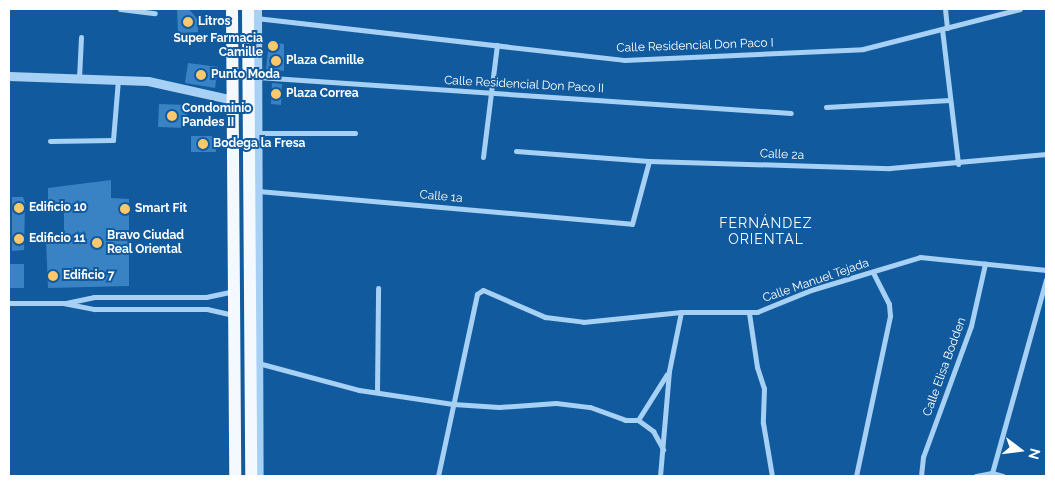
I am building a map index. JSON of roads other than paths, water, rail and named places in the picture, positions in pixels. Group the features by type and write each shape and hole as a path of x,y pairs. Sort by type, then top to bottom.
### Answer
{"main road":[{"path":"232,9 235,476"},
{"path":"251,476 255,362 252,13"}],"street":[{"path":"120,9 156,13"},
{"path":"945,9 950,100 958,164"},
{"name":"Calle Residencial Don Paco I","path":"252,13 624,60 863,49 1020,9"},
{"path":"252,13 257,77 254,191"},
{"path":"79,78 81,37"},
{"path":"483,157 497,45"},
{"path":"9,76 148,80 233,100"},
{"name":"Calle Residencial Don Paco II","path":"257,77 791,113"},
{"path":"50,141 113,140 118,79"},
{"path":"826,107 950,100"},
{"path":"257,133 355,133"},
{"name":"Calle 2a","path":"516,151 649,161 890,168 958,164 1046,154"},
{"name":"Calle 1a","path":"254,191 632,224 649,161"},
{"name":"Calle Manuel Tejada","path":"452,404 468,352 477,294 490,290 545,317 583,322 681,312 749,313 873,272 926,257 1046,270"},
{"name":"Calle Elisa Bodden","path":"921,476 923,457 971,326 985,264"},
{"path":"856,476 890,316 889,304 873,272"},
{"path":"992,473 1046,279"},
{"path":"377,392 378,288"},
{"path":"9,303 63,303 94,297 206,297 234,291"},
{"path":"94,297 94,309"},
{"path":"63,303 94,309 207,308 235,315"},
{"path":"660,476 669,371 681,312"},
{"path":"749,313 757,367 764,388 763,423 772,476"},
{"path":"260,476 255,362 377,392 452,404 499,407 556,403 638,420 653,431 663,449"},
{"path":"638,420 669,371"},
{"path":"438,476 452,404"},
{"path":"976,476 992,473 1004,476"}],"place":[{"name":"Litros","path":"188,22"},
{"name":"Super Farmacia Camille","path":"273,46"},
{"name":"Plaza Camille","path":"276,61"},
{"name":"Punto Moda","path":"201,75"},
{"name":"Plaza Correa","path":"276,94"},
{"name":"Condominio Pandes II","path":"172,116"},
{"name":"Bodega la Fresa","path":"203,144"},
{"name":"Edificio 10","path":"19,208"},
{"name":"Smart Fit","path":"125,209"},
{"name":"Edificio 11","path":"19,239"},
{"name":"Bravo Ciudad Real Oriental","path":"97,243"},
{"name":"Edificio 7","path":"53,276"}],"district":[{"name":"FERNÁNDEZ ORIENTAL","path":"766,232"}]}
